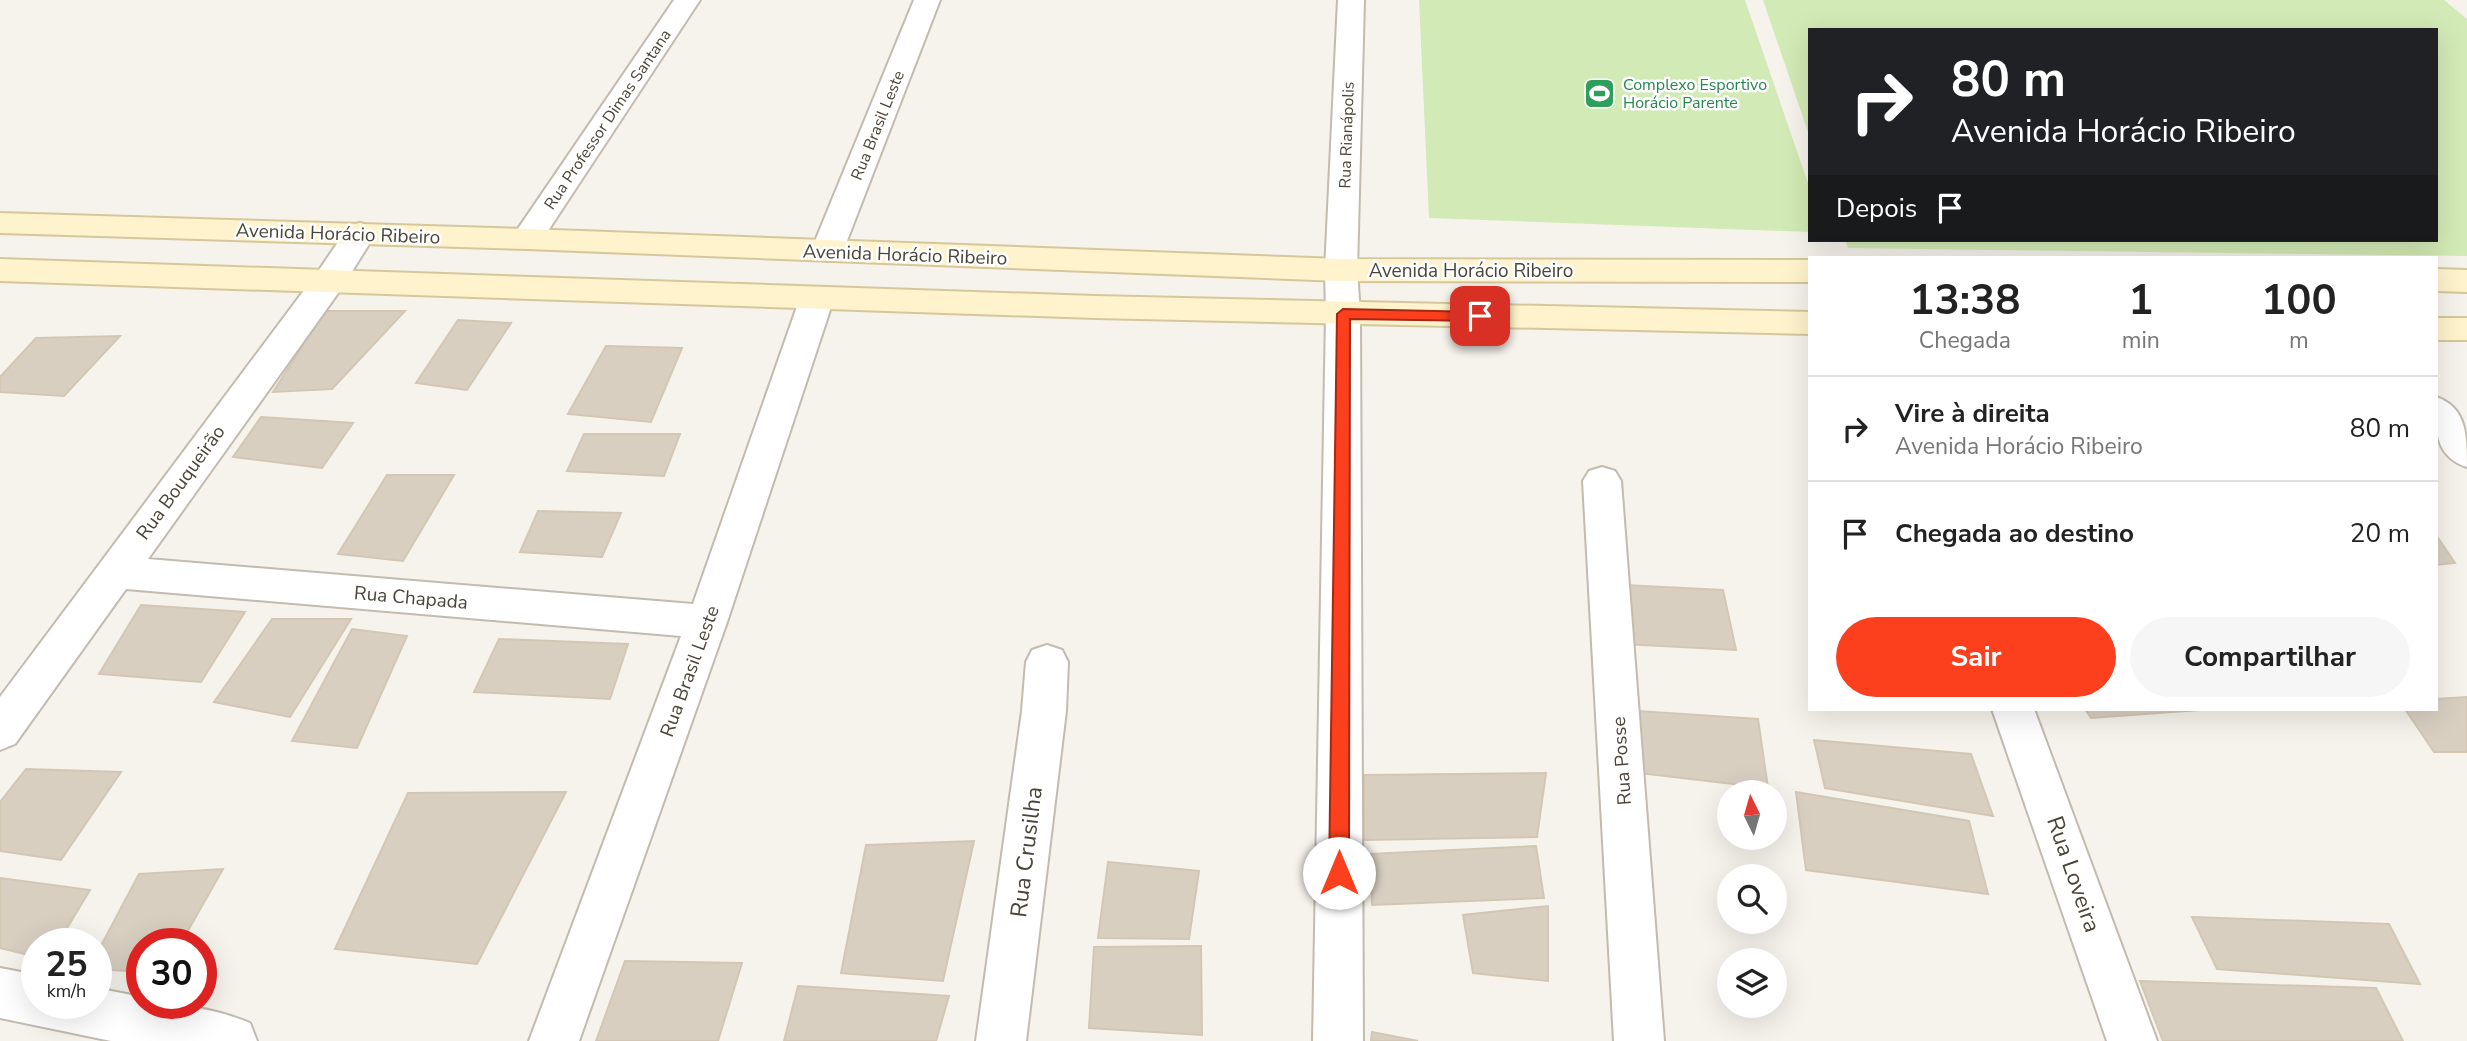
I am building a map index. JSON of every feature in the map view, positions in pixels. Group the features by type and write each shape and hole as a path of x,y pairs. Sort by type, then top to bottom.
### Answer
{"street":[{"name":"Rua Professor Dimas Santana","path":"527,239 687,0"},
{"name":"Rua Brasil Leste","path":"827,251 927,0"},
{"name":"Rua Rianápolis","path":"1343,314 1340,270 1351,0"},
{"name":"Avenida Horácio Ribeiro","path":"0,223 360,233 1340,270 1808,271"},
{"name":"Rua Bouqueirão","path":"0,731 329,281 360,233"},
{"path":"0,270 1343,314 1808,323"},
{"path":"2438,280 2467,281"},
{"name":"Rua Brasil Leste","path":"554,1041 707,622 817,298"},
{"path":"1338,1041 1343,314"},
{"path":"2438,329 2467,329"},
{"path":"2438,413 2467,453"},
{"name":"Rua Posse","path":"1602,481 1639,1041"},
{"name":"Rua Chapada","path":"114,572 707,622"},
{"name":"Rua Crusilha","path":"1001,1041 1044,711 1047,662"},
{"name":"Rua Loveira","path":"2014,711 2132,1041"},
{"path":"0,993 21,997"},
{"path":"112,1016 232,1041"}],"green space":[{"name":"Complexo Esportivo Horácio Parente","path":"1419,0 1745,0 1808,183 1808,232 1429,218"},
{"path":"1763,0 2444,0 2467,19 2467,256 1848,248 1846,242 2438,242 2438,28 1808,28 1808,132"}],"building":[{"path":"325,311 405,311 332,389 273,392"},
{"path":"458,320 511,323 467,390 416,383"},
{"path":"120,336 64,396 0,392 0,377 36,338"},
{"path":"606,346 682,348 651,422 568,414"},
{"path":"261,417 353,423 322,468 233,457"},
{"path":"584,434 680,434 664,476 567,471"},
{"path":"387,475 454,475 403,561 338,554"},
{"path":"538,511 621,513 602,557 520,552"},
{"path":"2438,538 2455,563 2438,565"},
{"path":"1624,585 1723,590 1736,650 1624,644"},
{"path":"141,605 245,612 201,682 99,674"},
{"path":"272,619 351,619 290,717 214,702"},
{"path":"352,629 407,636 357,748 292,741"},
{"path":"499,639 628,644 610,699 474,692"},
{"path":"2467,697 2467,752 2434,752 2406,711 2438,711 2438,699"},
{"path":"1638,711 1758,719 1767,780 1717,782 1640,773"},
{"path":"2086,711 2187,711 2091,718"},
{"path":"1814,740 1971,754 1993,816 1825,788"},
{"path":"26,769 121,772 61,860 0,851 0,802"},
{"path":"1546,773 1537,837 1364,840 1364,775"},
{"path":"566,792 477,964 335,949 408,793"},
{"path":"1796,792 1969,821 1988,894 1806,870"},
{"path":"974,841 943,981 841,973 866,845"},
{"path":"1536,846 1544,898 1372,905 1370,854"},
{"path":"1108,862 1199,871 1189,939 1098,938"},
{"path":"223,869 190,928 126,928 126,971 112,970 110,928 139,874"},
{"path":"0,878 90,890 67,928 21,928 21,953 0,948"},
{"path":"1548,906 1548,981 1473,973 1463,915"},
{"path":"2192,917 2389,924 2420,984 2217,969"},
{"path":"1201,946 1202,1035 1089,1028 1094,947"},
{"path":"625,961 742,963 718,1041 596,1041"},
{"path":"2140,981 2376,988 2403,1041 2163,1041"},
{"path":"798,986 949,996 936,1041 784,1041"},
{"path":"1372,1032 1418,1041 1371,1041"}],"place":[{"name":"Complexo Esportivo Horácio Parente","path":"1600,93"}],"route":[{"path":"1339,873 1343,314 1480,316"}]}
